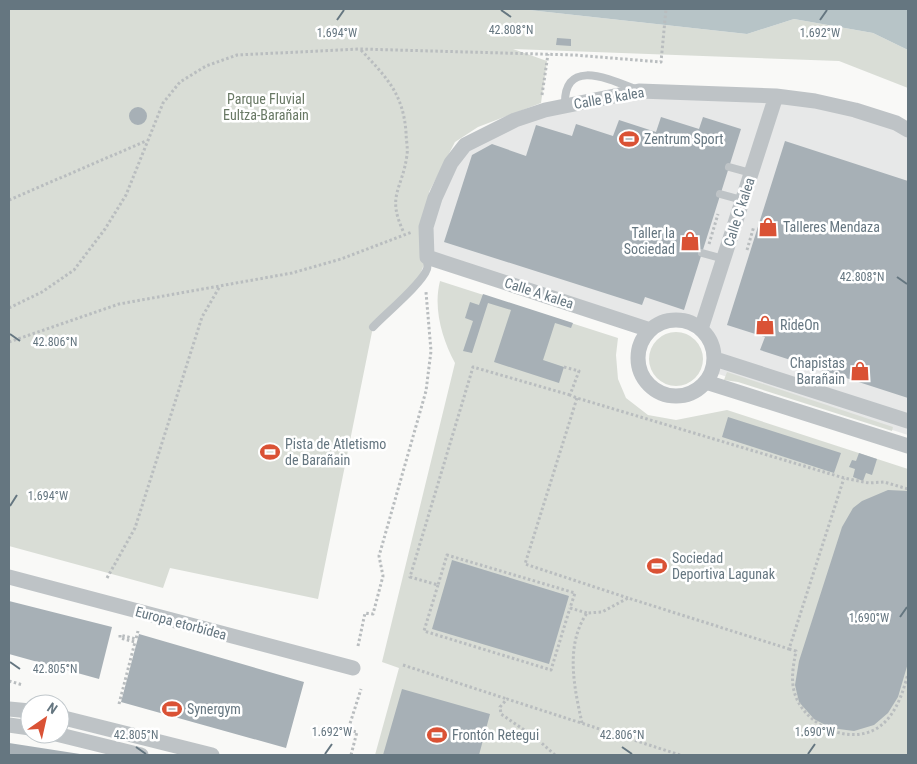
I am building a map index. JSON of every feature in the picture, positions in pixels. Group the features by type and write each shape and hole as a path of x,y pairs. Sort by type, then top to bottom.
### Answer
{"street":[{"name":"Calle B kalea","path":"427,263 426,227 435,198 451,163 465,145 515,120 566,106 639,91 776,96 815,101 855,110 896,123 908,130"},
{"name":"Calle C kalea","path":"701,329 776,96"},
{"name":"Calle A kalea","path":"427,263 650,330"},
{"path":"680,320 701,329 712,344 715,359 712,372 706,382 691,393 672,397 660,393 649,386 642,376 638,358 642,339 650,330 664,322 680,320"},
{"path":"715,359 908,421"},
{"path":"706,382 908,446"},
{"name":"Europa etorbidea","path":"9,577 353,668"},
{"path":"70,720 212,755"},
{"path":"70,740 95,750 141,755"}],"lane":[{"path":"566,106 565,91 570,81 578,76 593,76 614,81 639,91"},
{"path":"729,167 751,173"},
{"path":"720,194 742,200"},
{"path":"705,250 724,259"},
{"path":"373,327 393,305 415,287 427,263"}],"path":[{"path":"9,308 42,292 74,270 105,229 126,195 162,103 180,82 206,66 237,55 360,49 548,54 661,62 666,9"},
{"path":"360,49 390,81 404,111 407,154 394,202 396,216 404,233"},
{"path":"541,103 548,54"},
{"path":"9,200 146,141"},
{"path":"705,250 718,214"},
{"path":"746,250 754,226"},
{"path":"9,342 119,304 292,273 341,259 404,233 418,231"},
{"path":"358,646 365,613 373,614 382,576 379,556 426,390 431,352 426,299 427,263"},
{"path":"107,578 135,528 199,325 209,302 221,285"},
{"path":"438,585 410,577 473,366 844,478 868,483 884,482 908,489"},
{"path":"564,367 579,371 570,396"},
{"path":"577,398 525,564 796,652 792,681 796,697 803,709 817,723 834,731 848,734 865,734 885,721 903,693 908,674"},
{"path":"789,649 844,478"},
{"path":"447,555 575,593 551,670 424,631 438,585 447,555"},
{"path":"570,608 587,613 602,612 628,598"},
{"path":"582,723 574,688 573,654 580,624 587,613"},
{"path":"119,704 135,642 120,638 120,636 136,639 138,631"},
{"path":"404,665 680,755"},
{"path":"9,681 23,685"},
{"path":"351,755 357,732 348,730 361,689"},
{"path":"507,699 500,708 501,714 536,738 555,755"}],"shaded area":[{"path":"520,9 908,9 908,50 873,33 794,19 747,34"},
{"path":"639,91 776,96 908,130 908,435 712,372 712,344 681,320 650,330 427,257 435,198 451,163 493,130"}],"green space":[{"name":"Parque Fluvial Eultza-Barañain","path":"9,9 520,9 747,34 794,19 873,33 908,50 908,88 839,61 513,49 547,61 541,103 478,127 455,142 429,192 427,257 415,287 373,327 318,599 170,568 163,588 9,546"},
{"name":"Sociedad Deportiva Lagunak","path":"440,281 618,338 616,355 618,379 626,398 648,415 676,420 727,410 908,469 908,755 375,755 399,668 382,662 455,363 446,344 440,323 438,291"},
{"path":"671,332 681,332 695,340 701,349 703,359 701,369 695,378 681,386 671,386 661,381 654,374 649,364 649,354 654,344 661,337"},
{"path":"727,372 893,427 892,431 738,382 724,380"}],"building":[{"path":"557,38 571,39 571,46 556,45"},
{"path":"138,107 144,110 147,116 144,122 138,125 132,122 129,116 132,110"},
{"path":"661,117 699,129 703,117 741,129 684,310 645,297 642,305 444,242 472,155 492,144 526,156 536,125 572,136 576,124 613,136 619,120 656,132"},
{"path":"785,141 908,181 908,398 760,350 765,337 727,325"},
{"path":"483,294 573,323 571,328 555,323 543,360 564,367 559,383 494,362 511,310 488,303 472,353 463,351 473,321 465,318 470,302 479,305"},
{"path":"728,417 841,453 834,473 722,437"},
{"path":"859,453 877,459 872,475 866,473 863,481 853,477 855,469 849,467 852,460 856,461"},
{"path":"888,490 908,491 908,663 898,697 888,713 874,725 854,731 831,728 814,719 799,702 795,685 799,661 842,527 853,508 862,501"},
{"path":"452,560 569,596 549,664 432,629"},
{"path":"9,601 112,627 99,679 9,654"},
{"path":"139,634 304,682 286,748 121,702"},
{"name":"Frontón Retegui","path":"402,689 490,714 479,755 383,755"},
{"path":"9,743 80,754 80,755 9,755"}],"place":[{"name":"Zentrum Sport","path":"629,139"},
{"name":"Talleres Mendaza","path":"768,227"},
{"name":"Taller la Sociedad","path":"690,241"},
{"name":"RideOn","path":"765,325"},
{"name":"Chapistas Barañain","path":"860,371"},
{"name":"Pista de Atletismo de Barañain","path":"270,452"},
{"name":"Sociedad Deportiva Lagunak","path":"657,566"},
{"name":"Synergym","path":"172,709"},
{"name":"Frontón Retegui","path":"437,735"}]}
